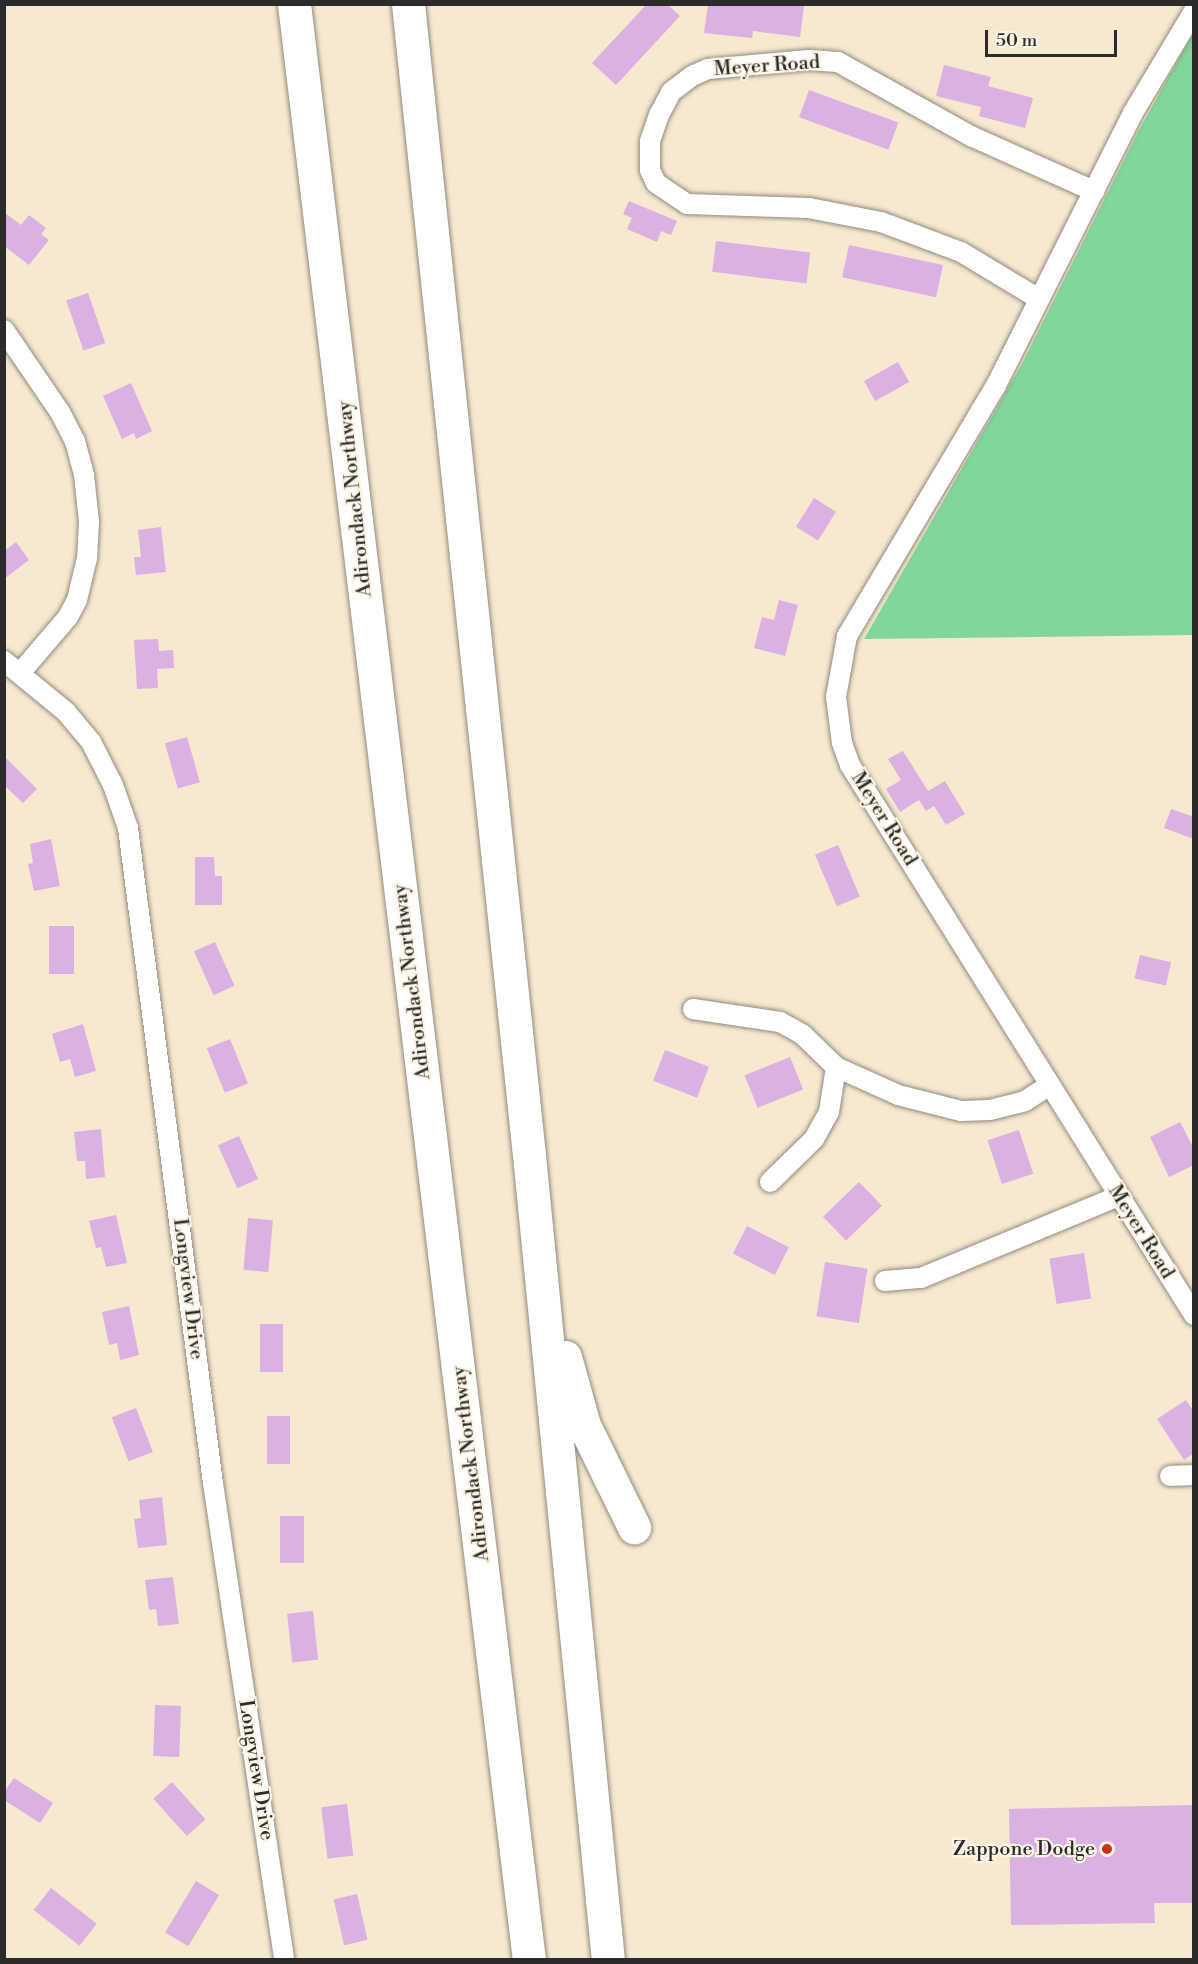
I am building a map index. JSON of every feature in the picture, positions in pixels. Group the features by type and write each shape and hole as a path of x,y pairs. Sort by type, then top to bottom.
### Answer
{"highway":[{"name":"Adirondack Northway","path":"294,4 529,1959"},
{"path":"408,4 529,1155 608,1959"},
{"path":"529,1155 570,1386 584,1425 634,1527"}],"street":[{"name":"Meyer Road","path":"1194,11 1133,113 994,387 847,636 836,697 842,743 850,765 1048,1086 1194,1315"},
{"name":"Meyer Road","path":"1039,299 961,252 881,222 809,207 687,204 656,183 650,170 650,141 659,115 671,92 692,76 708,69 809,60 838,62 973,137 1094,191"},
{"path":"4,330 54,403 75,441 84,475 90,522 87,558 77,600 68,617 13,667"},
{"name":"Longview Drive","path":"13,667 66,712 91,742 113,785 128,828 213,1483 284,1959"},
{"path":"693,1009 780,1022 803,1035 836,1067 898,1095 962,1111 990,1110 1024,1101 1048,1086"},
{"path":"770,1182 813,1139 829,1112 836,1067"},
{"path":"885,1281 921,1278 941,1271 1119,1196"},
{"path":"1170,1476 1194,1475"}],"green space":[{"path":"1193,33 1193,635 864,639 1023,362 1138,132"}],"building":[{"path":"647,4 667,4 680,16 616,85 592,63"},
{"path":"708,4 804,6 800,37 753,31 752,38 704,33"},
{"path":"944,65 991,77 988,86 1033,98 1025,128 979,116 981,107 936,96"},
{"path":"809,90 898,122 888,150 799,117"},
{"path":"629,201 677,221 671,235 661,231 657,242 627,229 632,218 623,214"},
{"path":"4,212 21,225 29,215 46,228 41,234 49,240 29,265 4,246"},
{"path":"716,241 810,253 807,283 712,272"},
{"path":"849,245 943,265 936,297 842,277"},
{"path":"88,293 105,343 84,351 66,300"},
{"path":"898,362 909,382 875,401 864,381"},
{"path":"131,383 152,431 136,439 134,433 122,439 103,396"},
{"path":"814,498 836,512 818,541 796,527"},
{"path":"161,527 166,572 136,575 134,557 141,557 138,530"},
{"path":"16,542 29,560 4,579 4,551"},
{"path":"779,600 798,605 785,656 754,648 762,617 774,620"},
{"path":"158,639 159,651 173,650 174,668 157,669 158,688 137,689 134,640"},
{"path":"187,737 200,782 178,789 165,743"},
{"path":"903,751 928,791 945,781 965,814 946,825 934,806 926,811 919,800 900,812 886,789 901,780 888,759"},
{"path":"4,756 37,789 23,803 4,785"},
{"path":"1171,809 1194,817 1194,839 1164,828"},
{"path":"51,839 60,886 34,891 28,864 33,863 30,844"},
{"path":"838,845 860,897 837,906 815,855"},
{"path":"195,857 214,857 215,876 222,876 222,905 195,905"},
{"path":"49,926 74,926 74,974 49,974"},
{"path":"215,942 235,986 214,995 194,951"},
{"path":"1140,955 1171,962 1166,986 1135,978"},
{"path":"83,1024 96,1071 75,1077 70,1059 60,1062 52,1034"},
{"path":"230,1039 248,1084 225,1093 207,1048"},
{"path":"665,1050 709,1067 697,1098 653,1081"},
{"path":"790,1057 803,1089 758,1108 745,1075"},
{"path":"1180,1122 1194,1149 1194,1165 1169,1177 1150,1137"},
{"path":"101,1129 105,1177 86,1179 85,1161 77,1161 74,1132"},
{"path":"1019,1130 1033,1174 1002,1184 988,1140"},
{"path":"239,1136 258,1179 237,1188 218,1145"},
{"path":"859,1182 882,1206 846,1240 823,1217"},
{"path":"116,1215 127,1263 106,1267 101,1247 96,1248 89,1221"},
{"path":"248,1218 273,1220 268,1272 243,1270"},
{"path":"747,1226 789,1247 775,1275 733,1254"},
{"path":"1084,1253 1091,1298 1057,1304 1049,1258"},
{"path":"825,1262 867,1269 859,1323 816,1316"},
{"path":"129,1306 139,1355 120,1360 117,1343 109,1345 102,1312"},
{"path":"260,1324 283,1324 283,1372 260,1372"},
{"path":"1186,1400 1194,1412 1194,1453 1184,1460 1157,1419"},
{"path":"136,1408 153,1452 129,1461 112,1417"},
{"path":"267,1416 290,1416 290,1464 267,1464"},
{"path":"162,1497 167,1545 138,1548 134,1519 141,1518 139,1500"},
{"path":"280,1516 304,1516 304,1563 280,1563"},
{"path":"173,1577 179,1624 158,1626 156,1609 149,1610 145,1580"},
{"path":"313,1611 318,1660 292,1662 287,1614"},
{"path":"155,1705 181,1706 179,1757 153,1756"},
{"path":"14,1778 53,1803 40,1823 4,1800 4,1792"},
{"path":"172,1782 205,1819 187,1836 153,1799"},
{"path":"347,1804 353,1856 328,1859 321,1807"},
{"path":"1194,1805 1194,1903 1154,1903 1155,1923 1011,1925 1009,1809"},
{"path":"196,1881 219,1895 188,1946 165,1932"},
{"path":"51,1888 97,1924 79,1946 34,1910"},
{"path":"357,1894 368,1940 344,1945 334,1899"}],"place":[{"name":"Zappone Dodge","path":"1107,1849"}]}
